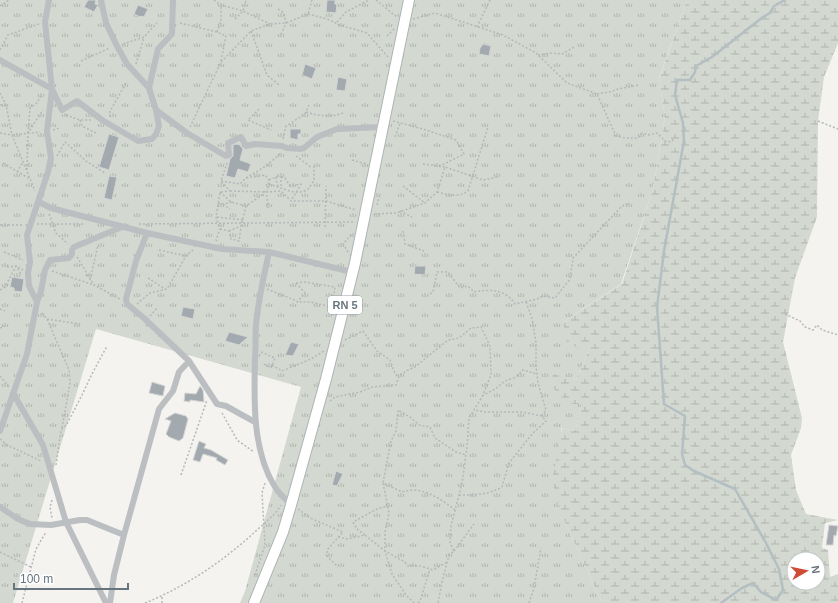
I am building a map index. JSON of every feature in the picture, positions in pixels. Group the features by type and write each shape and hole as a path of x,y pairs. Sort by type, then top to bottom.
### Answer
{"main road":[{"name":"RN 5","path":"254,603 283,532 288,502 344,309 366,212 408,0"}],"street":[{"path":"37,305 29,286 28,272 30,262 27,235 39,202 51,158 48,131 52,89 45,22 49,0"},
{"path":"0,60 52,89 62,110 77,102 102,120 138,141 152,139 159,126 149,88 125,62 109,29 101,0"},
{"path":"149,88 156,53 172,34 173,0"},
{"path":"156,110 187,133 223,155 229,155 228,143 241,137 246,146 255,144 304,148 313,139 337,130 384,123"},
{"path":"39,202 51,208 147,234 222,249 269,252 352,272"},
{"path":"0,431 27,354 45,270 50,260 69,258 72,254 73,248 122,227"},
{"path":"147,234 136,261 126,302 189,361 217,404 226,406 256,422"},
{"path":"269,252 256,326 254,395 256,422 263,459 275,487 288,502"},
{"path":"110,603 114,575 159,409 173,391 179,372 189,361"},
{"path":"13,393 41,441 54,478 66,522 106,603"},
{"path":"0,507 18,520 30,524 50,525 87,520 124,536"}],"path":[{"path":"0,6 9,0"},
{"path":"214,0 220,4 243,11 270,24"},
{"path":"217,32 221,20 220,4 218,0"},
{"path":"308,14 312,0"},
{"path":"337,22 346,12 369,0"},
{"path":"376,0 404,22 435,13 504,35 538,55 568,83 597,94 638,86"},
{"path":"477,27 490,0"},
{"path":"235,19 243,11 246,1"},
{"path":"278,9 284,13 286,23 280,38"},
{"path":"221,62 251,31 270,24 286,23 308,14 327,18 337,22 340,25 367,33 396,66"},
{"path":"172,21 227,35 221,62 187,133"},
{"path":"0,50 8,35 45,22"},
{"path":"251,31 267,75 279,85"},
{"path":"134,70 144,37"},
{"path":"538,55 552,53 562,54 574,47"},
{"path":"110,125 110,111 126,84"},
{"path":"0,93 6,105 12,135 39,202"},
{"path":"597,94 616,136 638,138 642,133 657,133 664,141 671,142 674,139"},
{"path":"27,170 30,108 37,104 41,96 51,96"},
{"path":"0,106 6,105"},
{"path":"221,181 240,184 246,178 266,166 279,155 284,147 286,126 306,112 309,105"},
{"path":"28,133 44,109"},
{"path":"259,109 248,120 271,130"},
{"path":"306,112 319,116 334,116 343,113"},
{"path":"65,115 80,120 102,120"},
{"path":"80,120 82,126 96,133"},
{"path":"818,121 838,129"},
{"path":"384,123 400,123 456,140 464,154 440,166"},
{"path":"395,137 400,123"},
{"path":"437,192 448,195 462,195 468,191 488,127"},
{"path":"0,133 12,135 48,131 60,128"},
{"path":"65,142 86,161 105,173"},
{"path":"284,147 313,169"},
{"path":"221,181 229,155"},
{"path":"352,160 375,167"},
{"path":"17,172 24,162"},
{"path":"3,163 31,180"},
{"path":"423,164 445,167 483,180 498,178"},
{"path":"269,184 297,192 307,190 314,181 314,165"},
{"path":"220,192 281,191 291,201 326,202 374,214 400,212 425,203 437,192 445,167"},
{"path":"229,231 231,239 239,241 246,206 266,192 269,184 269,180 265,175 246,178"},
{"path":"269,180 276,177 281,177 285,178 290,186 302,184 291,201"},
{"path":"276,177 278,186"},
{"path":"281,177 281,188"},
{"path":"221,181 230,191"},
{"path":"325,227 326,186"},
{"path":"403,186 425,203"},
{"path":"220,192 232,202 246,206"},
{"path":"220,192 216,217 220,229 216,240 220,246 222,246 222,249"},
{"path":"262,195 267,196 268,208"},
{"path":"218,203 223,204 232,202"},
{"path":"430,294 433,292 437,272 448,272 460,288 468,286 474,292 495,290 511,297 515,304 543,296 555,298 570,280 572,258 622,206 630,203"},
{"path":"223,204 230,209"},
{"path":"400,212 412,217"},
{"path":"216,217 243,220"},
{"path":"133,224 353,222"},
{"path":"31,224 86,224"},
{"path":"0,225 24,225"},
{"path":"220,229 229,231 241,226"},
{"path":"403,231 405,244 424,251"},
{"path":"90,280 98,250 98,237"},
{"path":"143,298 150,293 167,289 186,256 159,250"},
{"path":"0,290 5,287 16,266 28,272"},
{"path":"45,270 53,271 94,286 126,302"},
{"path":"148,278 167,289"},
{"path":"297,302 305,293 296,282 335,286 332,307"},
{"path":"262,286 297,302 310,302 344,309"},
{"path":"526,302 532,318 536,342 537,374 546,410 542,416"},
{"path":"37,305 47,319 69,370 70,383 54,478"},
{"path":"145,319 158,307"},
{"path":"0,309 5,311"},
{"path":"785,314 800,321 805,328 813,330 817,325 822,330 838,335"},
{"path":"47,319 80,324"},
{"path":"0,328 5,326"},
{"path":"329,402 335,397 360,392 372,387 396,385 399,378 406,371 414,367 448,340 459,338 471,328 481,327 490,346 491,375 482,396 469,418 466,455 459,495 451,526 450,543 454,551"},
{"path":"272,365 282,371 311,359 334,344 363,331 377,351 390,360 393,369 399,378"},
{"path":"61,430 67,424 107,346"},
{"path":"256,350 275,358 271,368 256,358"},
{"path":"482,396 495,389 505,381 516,377 523,370 537,374"},
{"path":"0,376 13,393"},
{"path":"181,475 207,399"},
{"path":"217,404 237,440 263,459"},
{"path":"414,603 406,595 392,574 385,551 385,532 389,513 383,483 392,441 396,431 398,410 420,425 430,427 435,438 456,452 466,455"},
{"path":"459,495 480,495 493,492 502,487 509,463 533,433 546,421 542,416 522,412 485,412 474,410"},
{"path":"0,439 7,445 50,466"},
{"path":"254,578 265,545 262,493 269,474"},
{"path":"383,483 402,492 407,490 420,491 442,500 455,510"},
{"path":"22,603 36,549 50,525 52,518 50,507 52,499"},
{"path":"145,603 162,596 201,574 249,538 288,502 310,518 343,532 327,550 327,556 338,568"},
{"path":"388,506 377,509 353,522 357,529 385,551 405,562 408,566 421,566 433,570 447,562"},
{"path":"438,603 449,555 454,551 474,524"},
{"path":"338,537 347,539 365,535"},
{"path":"529,603 534,588 541,548"},
{"path":"0,552 31,567"},
{"path":"418,603 420,601 430,569"},
{"path":"162,596 162,603"}],"green space":[{"path":"0,0 687,0 659,78 665,117 653,189 621,284 563,322 588,352 576,380 553,375 582,404 575,431 561,428 563,518 602,603 240,603 245,591 301,387 96,329 13,603 0,603"},
{"path":"687,0 838,0 838,43 824,77 818,121 817,217 795,278 783,342 802,418 801,428 791,455 796,490 806,514 838,520 825,523 822,548 828,550 830,577 838,574 838,603 602,603 563,518 552,480 562,428 575,431 582,404 569,404 550,385 553,374 576,380 588,352 567,343 563,322 622,284 653,189 665,117 659,79"}],"building":[{"path":"88,0 96,0 95,4 98,5 94,12 84,7"},
{"path":"327,0 335,0 335,4 337,4 336,13 326,12"},
{"path":"138,5 148,9 144,17 134,14"},
{"path":"483,44 491,46 489,56 479,54 480,48"},
{"path":"305,64 316,68 312,79 302,75"},
{"path":"338,77 347,79 345,91 336,90"},
{"path":"290,129 301,129 301,134 298,134 298,140 290,138"},
{"path":"109,134 119,137 109,170 99,167"},
{"path":"233,145 240,145 243,149 240,160 251,164 248,172 238,169 235,178 226,176 230,159 233,156"},
{"path":"109,176 117,177 112,200 104,198"},
{"path":"415,266 426,266 425,275 414,274"},
{"path":"12,277 24,279 22,292 14,291 14,288 10,287"},
{"path":"183,307 195,309 193,319 181,316"},
{"path":"229,332 248,337 239,345 225,341"},
{"path":"291,342 299,344 293,356 285,355"},
{"path":"152,382 165,386 163,396 149,393"},
{"path":"200,386 203,390 204,402 190,400 190,402 184,401 185,393 196,394"},
{"path":"175,413 186,416 188,419 183,438 179,441 169,437 166,434 171,421 165,419"},
{"path":"199,441 206,444 204,448 211,450 228,460 225,465 216,460 217,458 203,454 200,462 193,460"},
{"path":"336,471 343,474 337,486 332,485"},
{"path":"829,525 838,526 836,536 834,535 833,545 826,545"}],"waterway":[{"path":"721,603 742,588 753,583 761,592 776,600 783,590 779,569 735,489 694,471 685,465 682,454 685,416 664,404 657,307 664,251 684,141 683,123 675,95 677,80 690,80 695,72 696,66 712,57 770,13 774,6 785,0"}]}
